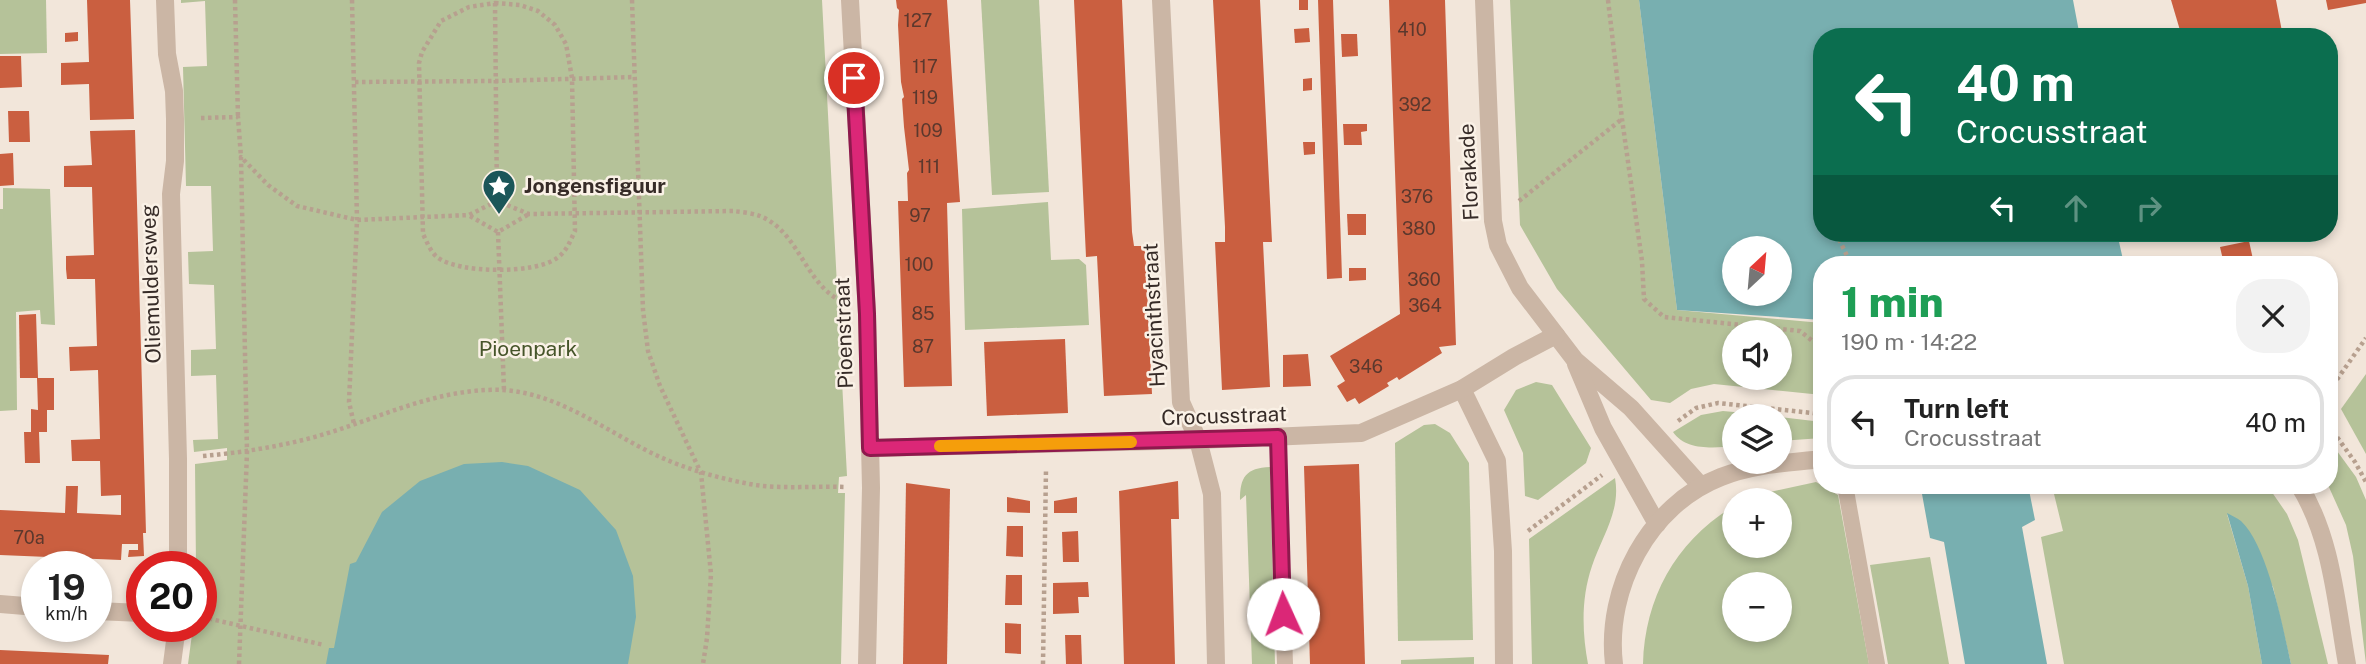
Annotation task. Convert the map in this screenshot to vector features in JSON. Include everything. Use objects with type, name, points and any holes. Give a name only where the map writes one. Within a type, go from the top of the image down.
[{"type":"street","name":"Oliemuldersweg","points":[[165,0],[167,54],[174,91],[175,119],[175,161],[171,194],[178,551]]},
{"type":"street","name":"Pioenstraat","points":[[850,0],[867,314],[872,488],[867,664]]},
{"type":"street","name":"Hyacinthstraat","points":[[1161,0],[1181,402],[1198,440],[1212,494],[1216,664]]},
{"type":"street","name":"Florakade","points":[[1484,0],[1493,220],[1498,245],[1520,288],[1575,360],[1631,408],[1701,486]]},
{"type":"street","name":"Crocusstraat","points":[[870,448],[1361,433],[1462,389],[1556,335]]},
{"type":"street","name":"Florakade","points":[[1575,360],[1603,428],[1657,524]]},
{"type":"street","points":[[1462,389],[1497,461],[1503,551],[1504,664]]},
{"type":"street","points":[[1614,664],[1614,630],[1621,592],[1634,557],[1657,524],[1680,499],[1701,486],[1745,470],[1813,460]]},
{"type":"street","points":[[2304,494],[2322,530],[2347,664]]},
{"type":"street","points":[[0,604],[21,606]]},
{"type":"street","points":[[172,664],[175,642]]},
{"type":"lane","points":[[1278,437],[1285,664]]},
{"type":"lane","points":[[1847,494],[1877,664]]},
{"type":"path","points":[[235,0],[247,452],[239,664]]},
{"type":"path","points":[[352,0],[358,220],[349,402],[354,424]]},
{"type":"path","points":[[632,0],[643,310],[648,351],[660,386],[701,473],[711,574],[703,664]]},
{"type":"path","points":[[1608,0],[1642,261],[1644,299],[1664,317],[1800,331],[1813,341]]},
{"type":"path","points":[[495,3],[497,201]]},
{"type":"path","points":[[495,3],[520,5],[538,11],[555,25],[566,44],[572,78],[575,231],[567,248],[558,258],[543,266],[467,269],[437,257],[429,248],[423,234],[421,218],[419,63],[429,36],[441,21],[469,7],[495,3]]},
{"type":"path","points":[[355,82],[634,77]]},
{"type":"path","points":[[175,119],[238,117]]},
{"type":"path","points":[[1493,220],[1622,119]]},
{"type":"path","points":[[241,157],[268,185],[297,206],[358,220],[469,215],[497,201],[529,214],[733,211],[760,216],[790,240],[814,279],[832,297],[867,314]]},
{"type":"path","points":[[499,232],[529,214]]},
{"type":"path","points":[[469,215],[499,232]]},
{"type":"path","points":[[499,232],[504,390]]},
{"type":"path","points":[[2338,378],[2366,338]]},
{"type":"path","points":[[178,459],[247,452],[304,440],[436,397],[466,391],[504,390],[546,398],[574,410],[658,456],[701,473],[757,485],[872,488]]},
{"type":"path","points":[[2338,438],[2366,482]]},
{"type":"path","points":[[1043,664],[1047,444]]},
{"type":"path","points":[[217,621],[324,645]]},
{"type":"green space","points":[[0,0],[46,0],[47,53],[0,54]]},
{"type":"green space","name":"Pioenpark","points":[[181,0],[822,0],[847,476],[839,477],[838,493],[845,493],[841,664],[188,664],[191,642],[217,642],[217,551],[196,551],[195,464],[227,460],[227,448],[194,452],[193,440],[218,439],[216,375],[191,376],[191,350],[216,349],[214,285],[189,284],[188,252],[213,251],[211,186],[186,186],[183,67],[207,66],[205,1],[181,3]]},
{"type":"green space","points":[[981,0],[1039,0],[1049,192],[992,195]]},
{"type":"green space","points":[[1510,0],[1639,0],[1677,310],[1789,320],[1722,320],[1722,385],[1691,389],[1670,403],[1651,400],[1557,289],[1520,225]]},
{"type":"green space","points":[[3,188],[50,189],[55,325],[41,324],[40,310],[16,312],[17,410],[0,411],[0,209],[3,209]]},
{"type":"green space","points":[[1048,202],[1051,260],[1079,259],[1086,265],[1089,325],[965,330],[962,209]]},
{"type":"green space","points":[[1792,320],[1813,322],[1813,394],[1773,390],[1792,390]]},
{"type":"green space","points":[[2366,374],[2366,454],[2341,409]]},
{"type":"green space","points":[[1536,382],[1552,385],[1591,448],[1586,463],[1538,500],[1525,496],[1523,453],[1504,410],[1516,390]]},
{"type":"green space","points":[[1722,411],[1722,446],[1693,445],[1673,432],[1701,415]]},
{"type":"green space","points":[[1792,418],[1813,421],[1813,439],[1792,440]]},
{"type":"green space","points":[[1435,424],[1450,433],[1469,463],[1473,640],[1398,641],[1395,443],[1424,425]]},
{"type":"green space","points":[[2338,452],[2356,477],[2366,500],[2366,664],[2353,556],[2346,525],[2332,494],[2338,494]]},
{"type":"green space","points":[[1270,467],[1275,664],[1252,664],[1246,495],[1240,500],[1240,492],[1246,475],[1255,469]]},
{"type":"green space","points":[[1615,478],[1613,512],[1592,566],[1584,603],[1588,664],[1532,664],[1529,539]]},
{"type":"green space","points":[[1813,483],[1813,494],[1838,495],[1869,664],[1643,664],[1645,639],[1657,594],[1680,554],[1722,514],[1722,558],[1792,558],[1792,488],[1788,488]]},
{"type":"green space","points":[[2054,494],[2273,494],[2287,514],[2298,540],[2328,664],[2291,664],[2273,587],[2227,514],[2248,586],[2262,664],[2064,664],[2041,537],[2063,531]]},
{"type":"green space","points":[[1930,557],[1949,664],[1888,664],[1870,565]]},
{"type":"green space","points":[[1474,657],[1474,664],[1401,664],[1401,660]]},
{"type":"water","points":[[1639,0],[2073,0],[2078,28],[1813,28],[1813,242],[2119,242],[2122,256],[1813,256],[1813,319],[1677,310]]},
{"type":"water","points":[[502,462],[528,466],[580,490],[616,530],[633,576],[636,617],[628,664],[326,664],[329,648],[334,648],[350,564],[356,562],[382,512],[420,481],[464,464]]},
{"type":"water","points":[[1922,494],[2030,494],[2035,520],[2022,527],[2047,664],[1965,664],[1944,542],[1930,538]]},
{"type":"water","points":[[2227,513],[2241,521],[2259,549],[2273,588],[2291,664],[2262,664],[2248,586]]},
{"type":"building","points":[[87,0],[130,0],[134,119],[90,120],[89,84],[61,85],[61,63],[89,62]]},
{"type":"building","points":[[896,0],[947,0],[960,202],[947,203],[952,386],[904,387],[898,201],[908,201],[909,170],[902,99],[899,10]]},
{"type":"building","points":[[1074,0],[1122,0],[1132,232],[1134,246],[1145,246],[1152,394],[1104,396],[1097,256],[1086,257]]},
{"type":"building","points":[[1213,0],[1260,0],[1272,242],[1263,242],[1270,387],[1222,390],[1215,242],[1225,242],[1225,227]]},
{"type":"building","points":[[1299,0],[1308,0],[1308,10],[1299,10]]},
{"type":"building","points":[[1318,0],[1333,0],[1342,278],[1327,279]]},
{"type":"building","points":[[1389,0],[1445,0],[1456,345],[1439,347],[1442,353],[1399,380],[1397,377],[1387,383],[1389,386],[1359,404],[1355,398],[1347,402],[1337,386],[1345,381],[1330,356],[1400,314]]},
{"type":"building","points":[[2171,0],[2276,0],[2281,28],[2179,28]]},
{"type":"building","points":[[2326,0],[2366,0],[2366,3],[2328,10]]},
{"type":"building","points":[[1309,28],[1310,42],[1295,43],[1294,29]]},
{"type":"building","points":[[78,32],[78,41],[65,42],[65,33]]},
{"type":"building","points":[[1341,34],[1357,34],[1358,56],[1342,57]]},
{"type":"building","points":[[0,56],[21,56],[22,87],[0,88]]},
{"type":"building","points":[[1312,78],[1312,90],[1303,91],[1303,79]]},
{"type":"building","points":[[8,111],[29,111],[30,142],[9,142]]},
{"type":"building","points":[[1343,124],[1367,124],[1367,131],[1361,132],[1362,145],[1344,145]]},
{"type":"building","points":[[135,130],[146,533],[143,533],[144,551],[129,551],[138,550],[138,544],[122,544],[121,560],[112,560],[112,551],[21,551],[21,556],[0,555],[0,510],[65,513],[66,486],[78,486],[77,513],[121,515],[121,495],[101,496],[100,461],[72,461],[71,440],[100,439],[98,370],[70,371],[69,347],[97,346],[95,279],[67,279],[66,269],[66,256],[94,255],[92,187],[64,187],[64,166],[92,165],[90,131]]},
{"type":"building","points":[[1303,142],[1315,142],[1315,154],[1304,155]]},
{"type":"building","points":[[13,153],[14,185],[0,186],[0,154]]},
{"type":"building","points":[[1347,214],[1366,214],[1366,235],[1348,235]]},
{"type":"building","points":[[2249,242],[2252,256],[2222,256],[2220,247]]},
{"type":"building","points":[[1349,268],[1366,268],[1366,280],[1349,281]]},
{"type":"building","points":[[36,314],[38,378],[20,378],[19,315]]},
{"type":"building","points":[[1065,339],[1068,413],[987,416],[984,342]]},
{"type":"building","points":[[1308,354],[1311,386],[1283,387],[1283,355]]},
{"type":"building","points":[[37,378],[54,378],[54,410],[47,410],[47,432],[39,432],[40,463],[25,463],[24,432],[31,432],[31,409],[38,410]]},
{"type":"building","points":[[1359,464],[1365,664],[1310,664],[1304,466]]},
{"type":"building","points":[[1178,481],[1179,519],[1171,519],[1175,664],[1124,664],[1119,491]]},
{"type":"building","points":[[906,483],[950,489],[947,664],[903,664]]},
{"type":"building","points":[[1007,497],[1030,501],[1030,513],[1007,512]]},
{"type":"building","points":[[1077,497],[1077,513],[1054,513],[1054,501]]},
{"type":"building","points":[[1007,526],[1023,526],[1023,557],[1006,556]]},
{"type":"building","points":[[1078,531],[1079,562],[1063,562],[1062,532]]},
{"type":"building","points":[[1006,575],[1022,575],[1022,605],[1005,605]]},
{"type":"building","points":[[1088,582],[1089,597],[1078,597],[1079,613],[1053,614],[1053,583]]},
{"type":"building","points":[[1005,623],[1021,624],[1021,654],[1005,653]]},
{"type":"building","points":[[1065,635],[1081,635],[1082,664],[1066,664]]},
{"type":"building","points":[[0,650],[109,655],[108,664],[0,664]]},
{"type":"slow traffic","points":[[940,446],[1131,442]]},
{"type":"place","name":"Jongensfiguur","points":[[499,216]]},
{"type":"route","points":[[854,78],[867,314],[870,448],[1278,437],[1283,614]]}]
